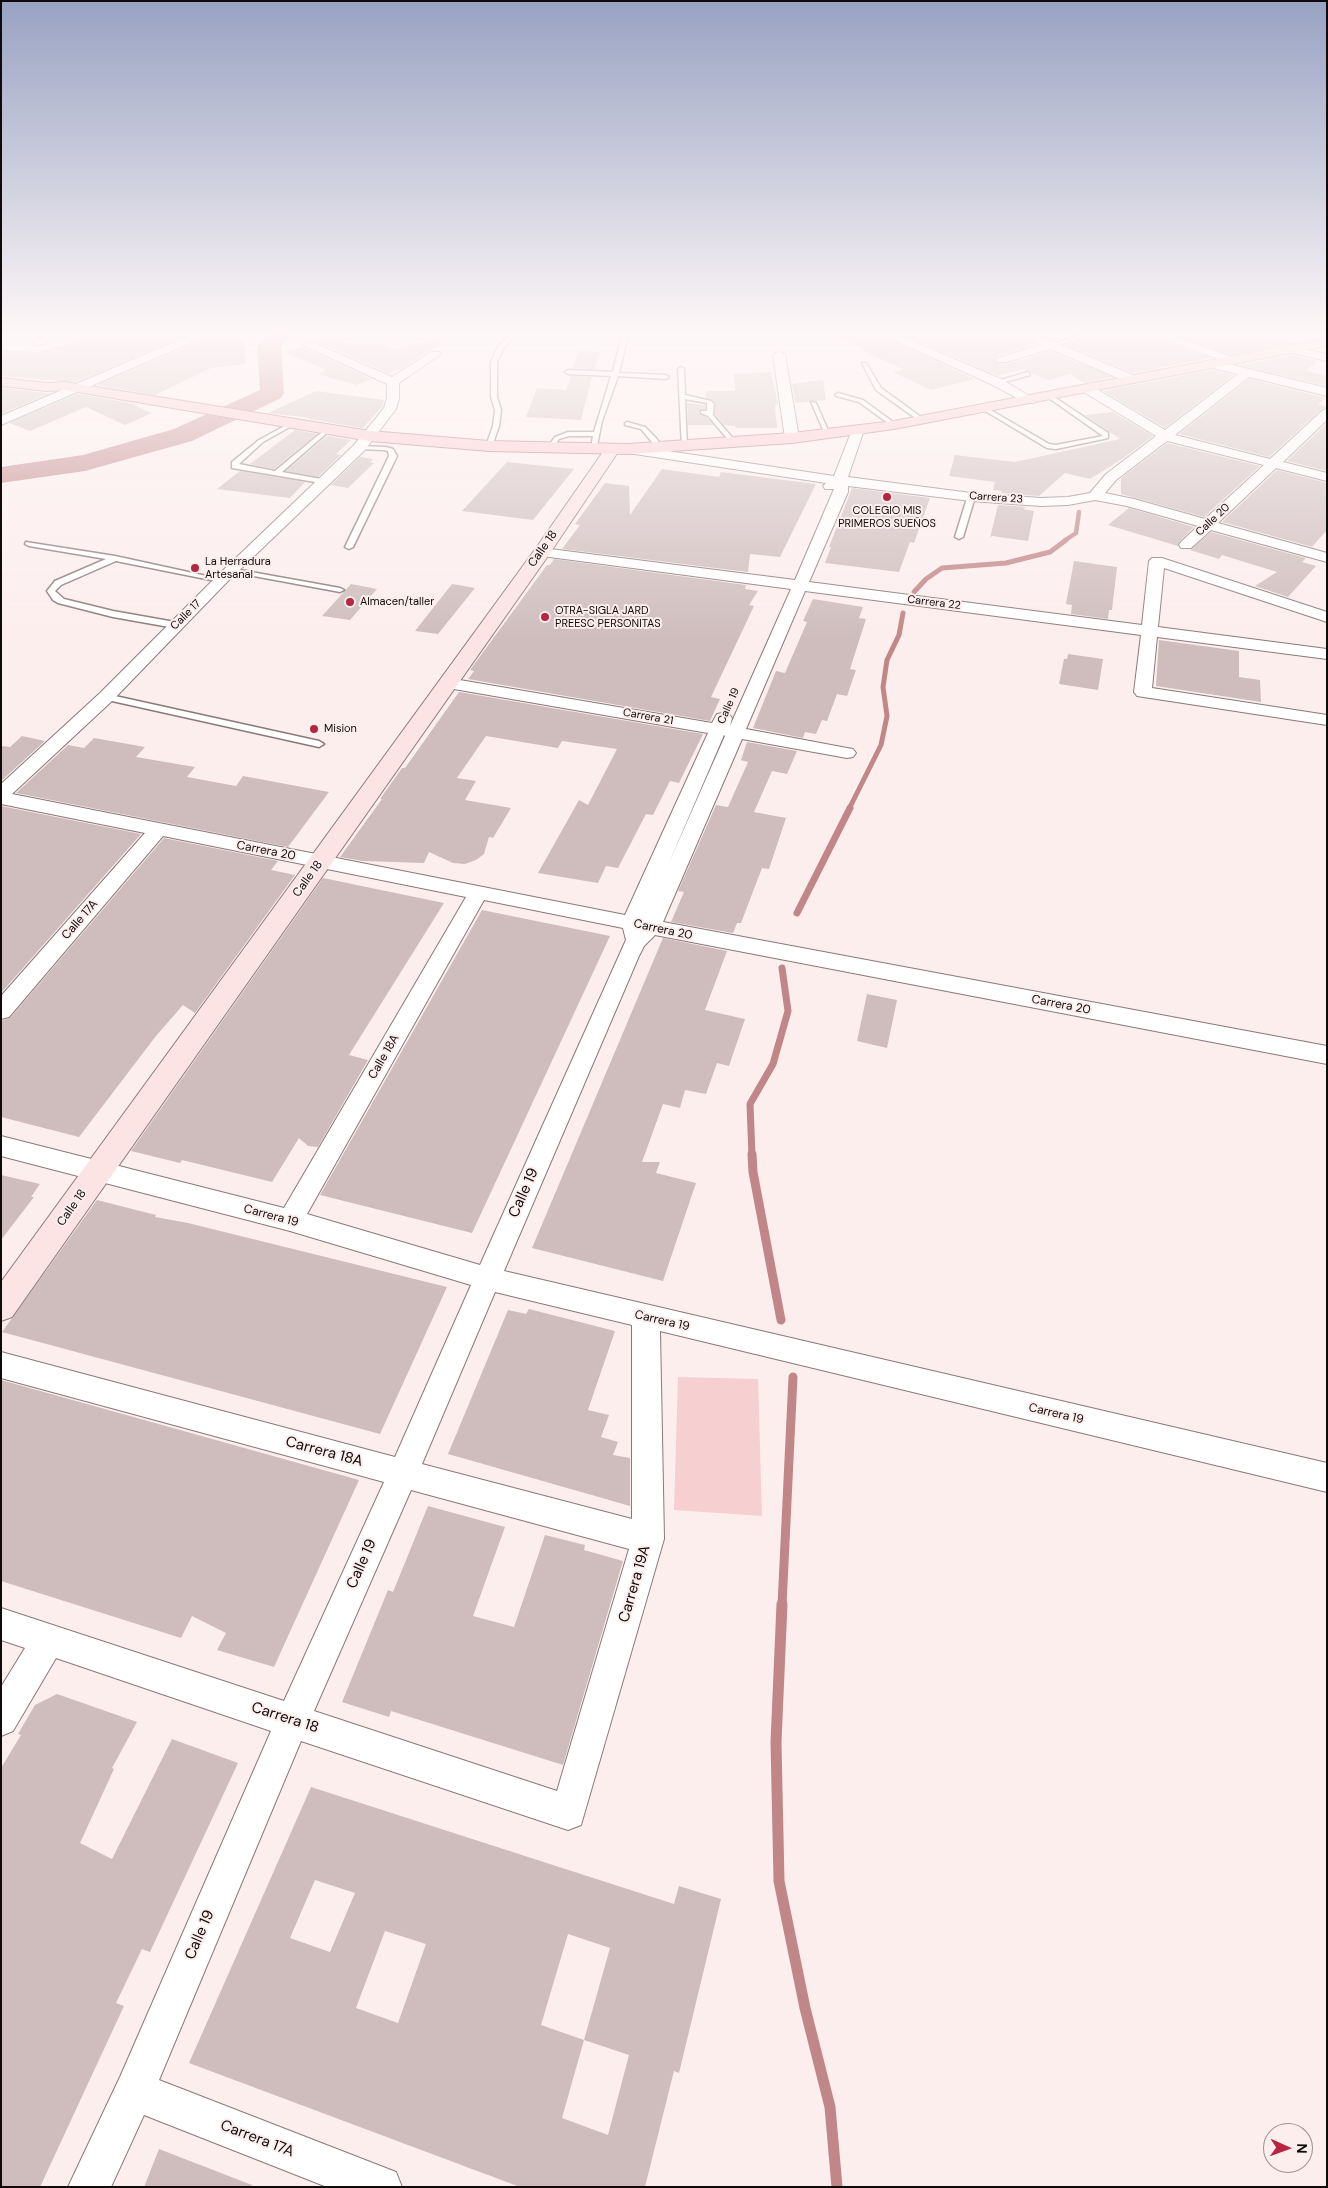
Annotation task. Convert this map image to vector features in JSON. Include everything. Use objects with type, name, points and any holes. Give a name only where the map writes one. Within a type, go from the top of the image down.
[{"type":"main road","name":"Carrera 23","points":[[383,437],[489,446],[550,448],[595,441],[620,449]]},
{"type":"main road","points":[[620,449],[659,448],[800,437]]},
{"type":"street","name":"Calle 17","points":[[1,794],[106,697],[175,625],[369,437]]},
{"type":"street","name":"Calle 19","points":[[755,647],[792,584],[841,492],[840,479],[855,437]]},
{"type":"street","points":[[1095,496],[1111,477],[1164,437]]},
{"type":"street","points":[[1169,437],[1327,477]]},
{"type":"street","name":"Calle 20","points":[[1186,545],[1301,437]]},
{"type":"street","name":"Carrera 23","points":[[620,449],[970,497],[1041,502],[1068,501],[1095,496],[1129,502],[1325,554]]},
{"type":"street","name":"Calle 18","points":[[1,1307],[542,552],[620,449]]},
{"type":"street","name":"Carrera 22","points":[[542,552],[1327,654]]},
{"type":"street","points":[[1327,618],[1157,561],[1143,692],[1327,720]]},
{"type":"street","name":"Calle 19","points":[[89,2187],[134,2091],[292,1720],[403,1473],[792,584]]},
{"type":"street","name":"Carrera 21","points":[[448,683],[727,730],[847,753]]},
{"type":"street","name":"Calle 19","points":[[727,730],[731,702]]},
{"type":"street","name":"Carrera 20","points":[[1,798],[478,893],[639,931],[1327,1055]]},
{"type":"street","name":"Calle 17A","points":[[1,1011],[158,830]]},
{"type":"street","name":"Calle 18A","points":[[290,1220],[478,893]]},
{"type":"street","name":"Carrera 19","points":[[1,1146],[290,1220],[487,1278],[1327,1478]]},
{"type":"street","name":"Carrera 19A","points":[[568,1812],[648,1539],[646,1317]]},
{"type":"street","name":"Carrera 18A","points":[[1,1364],[648,1539]]},
{"type":"street","name":"Carrera 18","points":[[1,1624],[568,1812]]},
{"type":"street","points":[[1,1719],[48,1640]]},
{"type":"street","name":"Carrera 17A","points":[[134,2091],[381,2187]]},
{"type":"lane","points":[[267,437],[236,461],[236,466],[324,482]]},
{"type":"lane","points":[[276,473],[319,437]]},
{"type":"lane","points":[[489,446],[492,437]]},
{"type":"lane","points":[[652,437],[659,448]]},
{"type":"lane","points":[[684,437],[684,446]]},
{"type":"lane","points":[[729,437],[734,443]]},
{"type":"lane","points":[[1034,437],[1052,447],[1105,437]]},
{"type":"lane","points":[[261,441],[273,446]]},
{"type":"lane","points":[[349,547],[393,456],[391,450],[384,448],[359,448]]},
{"type":"lane","points":[[286,451],[300,453]]},
{"type":"lane","points":[[959,537],[970,497]]},
{"type":"lane","points":[[29,544],[226,575],[340,590]]},
{"type":"lane","points":[[115,558],[58,583],[51,591],[61,601],[113,614],[175,625]]},
{"type":"lane","points":[[106,697],[319,744]]},
{"type":"shaded area","points":[[678,1377],[758,1379],[762,1516],[674,1510]]},
{"type":"building","points":[[286,437],[313,437],[274,469],[250,464]]},
{"type":"building","points":[[326,437],[351,440],[336,454],[341,455],[318,477],[286,471]]},
{"type":"building","points":[[1117,437],[1152,437],[1090,479],[1065,473],[1039,496],[1001,493],[1002,491],[993,490],[995,482],[949,476],[955,455],[1015,462],[1120,439]]},
{"type":"building","points":[[1191,437],[1291,437],[1269,457]]},
{"type":"building","points":[[1312,437],[1327,437],[1327,471],[1287,461]]},
{"type":"building","points":[[1167,443],[1260,466],[1204,517],[1121,494],[1121,478]]},
{"type":"building","points":[[360,457],[373,459],[370,462],[374,463],[348,488],[331,485]]},
{"type":"building","points":[[507,462],[574,469],[533,520],[462,511]]},
{"type":"building","points":[[662,469],[719,477],[721,472],[816,484],[780,557],[750,554],[748,572],[562,549],[580,525],[575,524],[605,483],[629,486],[630,515]]},
{"type":"building","points":[[1277,470],[1327,483],[1327,530],[1312,547],[1222,522]]},
{"type":"building","points":[[240,471],[305,482],[290,498],[217,489]]},
{"type":"building","points":[[852,488],[930,498],[914,543],[910,542],[899,572],[825,563],[831,547],[829,547]]},
{"type":"building","points":[[998,505],[1026,507],[1023,509],[1034,511],[1028,541],[992,536],[990,538]]},
{"type":"building","points":[[1129,508],[1194,527],[1180,541],[1178,546],[1108,525]]},
{"type":"building","points":[[1211,532],[1306,558],[1302,562],[1316,566],[1288,597],[1255,586],[1277,572],[1222,555],[1219,559],[1190,550]]},
{"type":"building","points":[[554,559],[746,585],[745,589],[758,591],[749,605],[754,606],[711,697],[720,699],[710,721],[468,679],[474,671],[470,670],[547,565],[550,565]]},
{"type":"building","points":[[1074,561],[1117,567],[1112,610],[1109,610],[1108,619],[1071,614],[1072,605],[1066,604]]},
{"type":"building","name":"Almacen/taller","points":[[351,584],[377,589],[350,620],[322,616]]},
{"type":"building","points":[[452,584],[475,588],[438,634],[415,631]]},
{"type":"building","points":[[813,599],[863,607],[859,618],[866,619],[850,669],[856,670],[847,696],[837,694],[827,721],[822,720],[816,734],[805,732],[803,738],[753,728],[776,671],[785,673],[807,622],[803,621]]},
{"type":"building","points":[[1159,640],[1239,651],[1239,677],[1260,680],[1261,702],[1156,686]]},
{"type":"building","points":[[1068,654],[1103,659],[1098,690],[1059,684],[1064,659],[1067,659]]},
{"type":"building","points":[[459,692],[703,734],[679,783],[670,781],[653,815],[646,814],[618,868],[606,866],[598,883],[538,873],[579,800],[588,805],[617,749],[562,741],[558,748],[486,736],[457,778],[476,781],[465,800],[511,808],[493,838],[489,837],[484,854],[476,860],[465,864],[453,863],[429,852],[424,863],[363,861],[340,857],[402,768],[405,768]]},
{"type":"building","points":[[22,736],[45,741],[1,781],[1,746],[10,747]]},
{"type":"building","points":[[94,738],[145,747],[136,757],[195,767],[187,777],[236,786],[243,776],[329,792],[288,847],[16,793],[68,745],[84,748]]},
{"type":"building","points":[[747,742],[797,751],[787,774],[772,771],[754,812],[786,818],[769,869],[762,868],[741,923],[737,923],[733,933],[671,922],[684,892],[678,891],[716,805],[728,807],[748,762],[741,760]]},
{"type":"building","points":[[1,806],[141,834],[1,993]]},
{"type":"building","points":[[164,838],[278,861],[271,870],[295,875],[195,1013],[183,1005],[156,1036],[79,1137],[1,1117],[1,1021],[10,1018]]},
{"type":"building","points":[[323,878],[444,903],[349,1055],[368,1060],[318,1147],[308,1146],[299,1138],[272,1182],[182,1160],[180,1163],[131,1151]]},
{"type":"building","points":[[482,910],[610,936],[472,1233],[320,1195]]},
{"type":"building","points":[[663,938],[727,951],[705,1010],[745,1019],[729,1066],[717,1063],[706,1094],[685,1090],[680,1108],[663,1104],[642,1162],[660,1162],[656,1173],[696,1183],[663,1281],[532,1248]]},
{"type":"building","points":[[867,994],[897,1000],[887,1048],[857,1041]]},
{"type":"building","points":[[1,1175],[40,1184],[31,1197],[34,1197],[1,1240]]},
{"type":"building","points":[[97,1200],[156,1215],[155,1217],[188,1223],[447,1287],[380,1434],[2,1332]]},
{"type":"building","points":[[529,1309],[615,1331],[588,1410],[609,1415],[601,1437],[618,1442],[613,1455],[630,1458],[630,1506],[448,1454],[508,1310],[526,1314]]},
{"type":"building","points":[[1,1380],[359,1480],[274,1667],[217,1650],[226,1633],[192,1616],[181,1638],[1,1581]]},
{"type":"building","points":[[428,1506],[505,1527],[473,1616],[514,1627],[545,1535],[585,1545],[584,1550],[623,1561],[563,1765],[391,1711],[389,1717],[342,1702],[388,1590],[393,1592]]},
{"type":"building","points":[[57,1694],[137,1722],[112,1768],[114,1769],[80,1843],[112,1859],[172,1739],[238,1763],[150,1952],[142,1949],[116,2003],[124,2006],[40,2187],[1,2187],[1,1768],[21,1735],[18,1734],[35,1705]]},
{"type":"building","points":[[311,1787],[674,1904],[679,1886],[721,1899],[679,2073],[674,2071],[645,2187],[520,2187],[189,2063]],"holes":[[[315,1880],[355,1893],[330,1952],[290,1938]],[[385,1931],[426,1944],[398,2023],[356,2008]],[[568,1934],[610,1948],[584,2040],[541,2025]],[[584,2040],[629,2055],[608,2135],[562,2118]]]},
{"type":"building","points":[[159,2149],[252,2185],[252,2187],[144,2187]]},
{"type":"waterway","points":[[1,475],[85,463],[176,437]]},
{"type":"waterway","points":[[1064,541],[1076,533],[1079,512]]},
{"type":"waterway","points":[[914,592],[926,579],[942,568],[1006,563],[1050,552],[1066,540]]},
{"type":"waterway","points":[[849,809],[881,745],[887,716],[883,687],[887,660],[899,635],[903,613]]},
{"type":"waterway","points":[[797,913],[850,808]]},
{"type":"waterway","points":[[752,1156],[750,1104],[773,1064],[788,1011],[782,968]]},
{"type":"waterway","points":[[752,1154],[753,1172],[781,1320]]},
{"type":"waterway","points":[[782,1605],[793,1377]]},
{"type":"waterway","points":[[782,1604],[776,1742],[779,1881],[805,2008],[830,2107],[837,2187]]},
{"type":"place","name":"COLEGIO MIS PRIMEROS SUEÑOS","points":[[887,497]]},
{"type":"place","name":"La Herradura Artesanal","points":[[195,568]]},
{"type":"place","name":"Almacen/taller","points":[[350,602]]},
{"type":"place","name":"OTRA-SIGLA JARD PREESC PERSONITAS","points":[[545,617]]},
{"type":"place","name":"Mision","points":[[314,729]]}]
